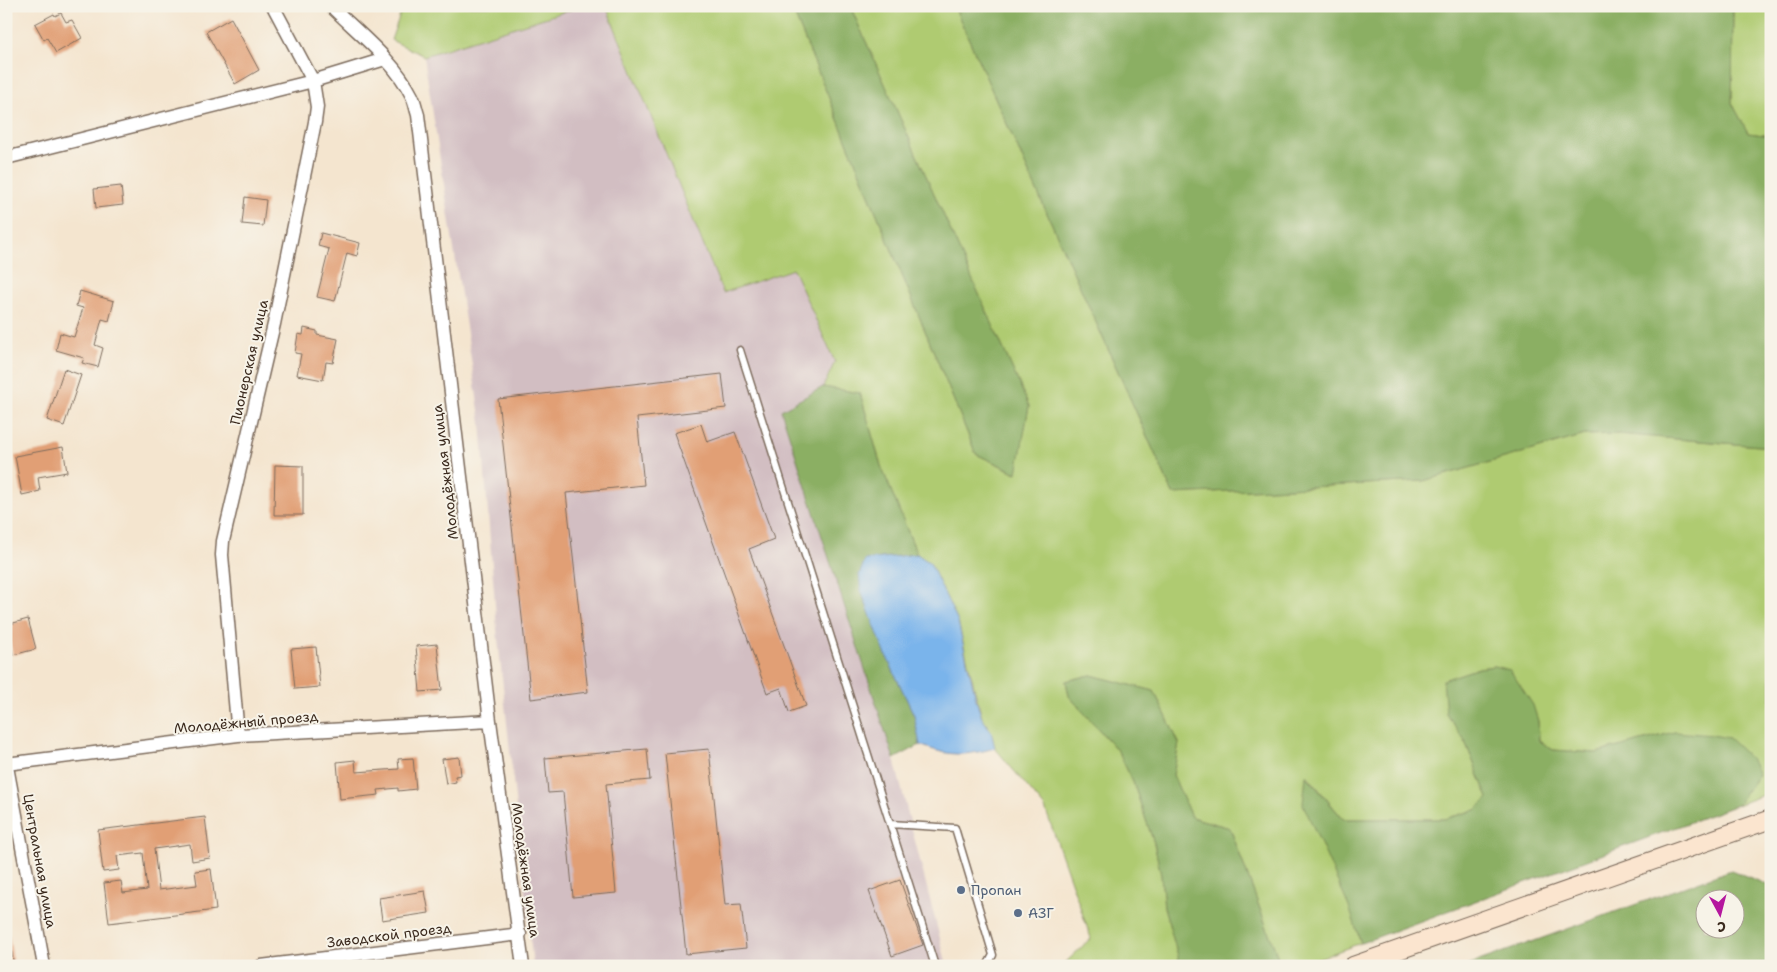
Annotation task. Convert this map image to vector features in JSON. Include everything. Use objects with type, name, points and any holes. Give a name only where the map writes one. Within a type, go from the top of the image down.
[{"type":"main road","points":[[1353,966],[1771,819]]},
{"type":"street","name":"Пионерская улица","points":[[238,735],[222,555],[223,541],[274,324],[316,122],[317,107],[313,81],[273,6]]},
{"type":"street","name":"Молодёжная улица","points":[[331,6],[385,59],[403,81],[413,97],[418,115],[490,721],[523,966]]},
{"type":"street","points":[[6,158],[313,81],[385,59]]},
{"type":"street","name":"Молодёжный проезд","points":[[6,763],[238,735],[490,721]]},
{"type":"street","name":"Центральная улица","points":[[6,763],[44,966]]},
{"type":"street","name":"Заводской проезд","points":[[261,966],[520,934]]},
{"type":"lane","points":[[740,350],[935,966]]},
{"type":"lane","points":[[890,824],[955,828],[993,955],[987,966]]},
{"type":"shaded area","points":[[582,6],[606,6],[723,293],[793,269],[836,362],[823,387],[781,410],[894,759],[947,966],[533,966],[497,630],[481,423],[424,56]]},
{"type":"green space","points":[[403,6],[582,6],[424,56],[391,40]]},
{"type":"green space","points":[[606,6],[791,6],[976,454],[1016,473],[1029,406],[850,6],[954,6],[1173,494],[1423,481],[1585,435],[1618,434],[1771,447],[1771,792],[1737,805],[1759,774],[1675,732],[1596,753],[1553,750],[1539,741],[1538,721],[1495,666],[1479,668],[1444,680],[1446,713],[1464,739],[1488,798],[1476,810],[1444,819],[1343,819],[1307,775],[1361,943],[1297,966],[1281,966],[1230,828],[1191,817],[1173,775],[1179,743],[1154,691],[1091,675],[1066,681],[1069,696],[1118,751],[1133,782],[1154,843],[1161,874],[1164,907],[1181,966],[1062,966],[1091,938],[1045,808],[995,748],[991,731],[982,718],[958,622],[930,563],[917,554],[881,466],[860,393],[823,387],[835,362],[793,269],[723,293]]},
{"type":"green space","points":[[791,6],[850,6],[1029,406],[1017,473],[976,454]]},
{"type":"green space","points":[[954,6],[1733,6],[1732,103],[1748,133],[1771,136],[1771,447],[1618,434],[1585,435],[1423,481],[1173,494]]},
{"type":"green space","points":[[1733,6],[1771,6],[1771,136],[1748,133],[1732,103]]},
{"type":"green space","points":[[823,387],[860,393],[881,466],[917,554],[865,560],[885,653],[914,715],[920,745],[894,759],[781,410]]},
{"type":"green space","points":[[1495,666],[1510,670],[1533,705],[1538,721],[1539,741],[1553,750],[1596,753],[1675,732],[1712,735],[1729,738],[1751,759],[1759,774],[1737,805],[1361,943],[1349,907],[1303,804],[1306,775],[1343,819],[1444,819],[1476,810],[1488,798],[1464,739],[1446,713],[1443,680],[1479,668]]},
{"type":"green space","points":[[1091,675],[1154,691],[1179,743],[1173,775],[1191,817],[1230,828],[1281,966],[1181,966],[1164,907],[1161,875],[1154,843],[1133,782],[1118,751],[1069,696],[1066,681]]},
{"type":"green space","points":[[1731,870],[1771,886],[1771,966],[1465,966]]},
{"type":"water","points":[[917,554],[930,563],[958,622],[977,703],[982,718],[991,731],[995,748],[975,753],[958,754],[940,752],[920,745],[914,715],[885,653],[861,591],[859,575],[865,560]]},
{"type":"building","points":[[61,13],[66,22],[72,20],[82,38],[56,53],[47,38],[44,40],[35,24],[54,14],[55,16]]},
{"type":"building","points":[[231,18],[259,70],[235,84],[206,32]]},
{"type":"building","points":[[121,186],[123,205],[96,208],[94,189]]},
{"type":"building","points":[[245,197],[266,200],[263,226],[242,224]]},
{"type":"building","points":[[321,233],[360,243],[357,256],[347,253],[335,301],[317,297],[329,249],[318,246]]},
{"type":"building","points":[[80,291],[114,301],[109,321],[102,319],[95,345],[103,348],[98,367],[82,363],[84,358],[56,350],[60,333],[74,337],[83,308],[76,306]]},
{"type":"building","points":[[304,328],[317,331],[317,335],[338,339],[333,363],[326,362],[323,380],[297,375],[301,354],[295,353],[298,334],[303,335]]},
{"type":"building","points":[[64,369],[81,375],[64,426],[47,420]]},
{"type":"building","points":[[722,374],[726,408],[637,418],[644,485],[566,493],[588,692],[531,699],[498,399]]},
{"type":"building","points":[[701,424],[707,442],[735,432],[774,539],[749,549],[806,706],[789,712],[781,688],[767,693],[674,433]]},
{"type":"building","points":[[63,447],[67,472],[38,477],[40,491],[22,495],[15,456]]},
{"type":"building","points":[[275,465],[303,466],[303,515],[274,515]]},
{"type":"building","points":[[28,619],[36,649],[13,655],[6,625]]},
{"type":"building","points":[[437,644],[442,690],[420,692],[416,646]]},
{"type":"building","points":[[316,647],[320,687],[295,689],[291,649]]},
{"type":"building","points":[[647,749],[650,780],[606,784],[616,893],[573,897],[563,792],[548,793],[545,758]]},
{"type":"building","points":[[709,749],[725,905],[741,904],[746,948],[686,954],[665,753]]},
{"type":"building","points":[[459,757],[461,775],[455,776],[456,782],[446,784],[442,759]]},
{"type":"building","points":[[413,758],[416,789],[398,791],[398,788],[378,790],[379,795],[340,799],[337,762],[355,760],[356,772],[399,769],[398,759]]},
{"type":"building","points":[[205,817],[210,858],[192,861],[190,844],[154,849],[159,890],[197,885],[195,871],[211,869],[216,910],[109,923],[104,883],[121,881],[123,893],[147,890],[143,853],[117,856],[119,870],[103,872],[98,830]]},
{"type":"building","points":[[900,880],[923,945],[892,956],[869,891]]},
{"type":"building","points":[[425,891],[429,913],[382,920],[379,898]]},
{"type":"building","points":[[9,935],[14,966],[6,966],[6,936]]},
{"type":"place","name":"Пропан","points":[[961,890]]},
{"type":"place","name":"АЗГ","points":[[1018,913]]}]
